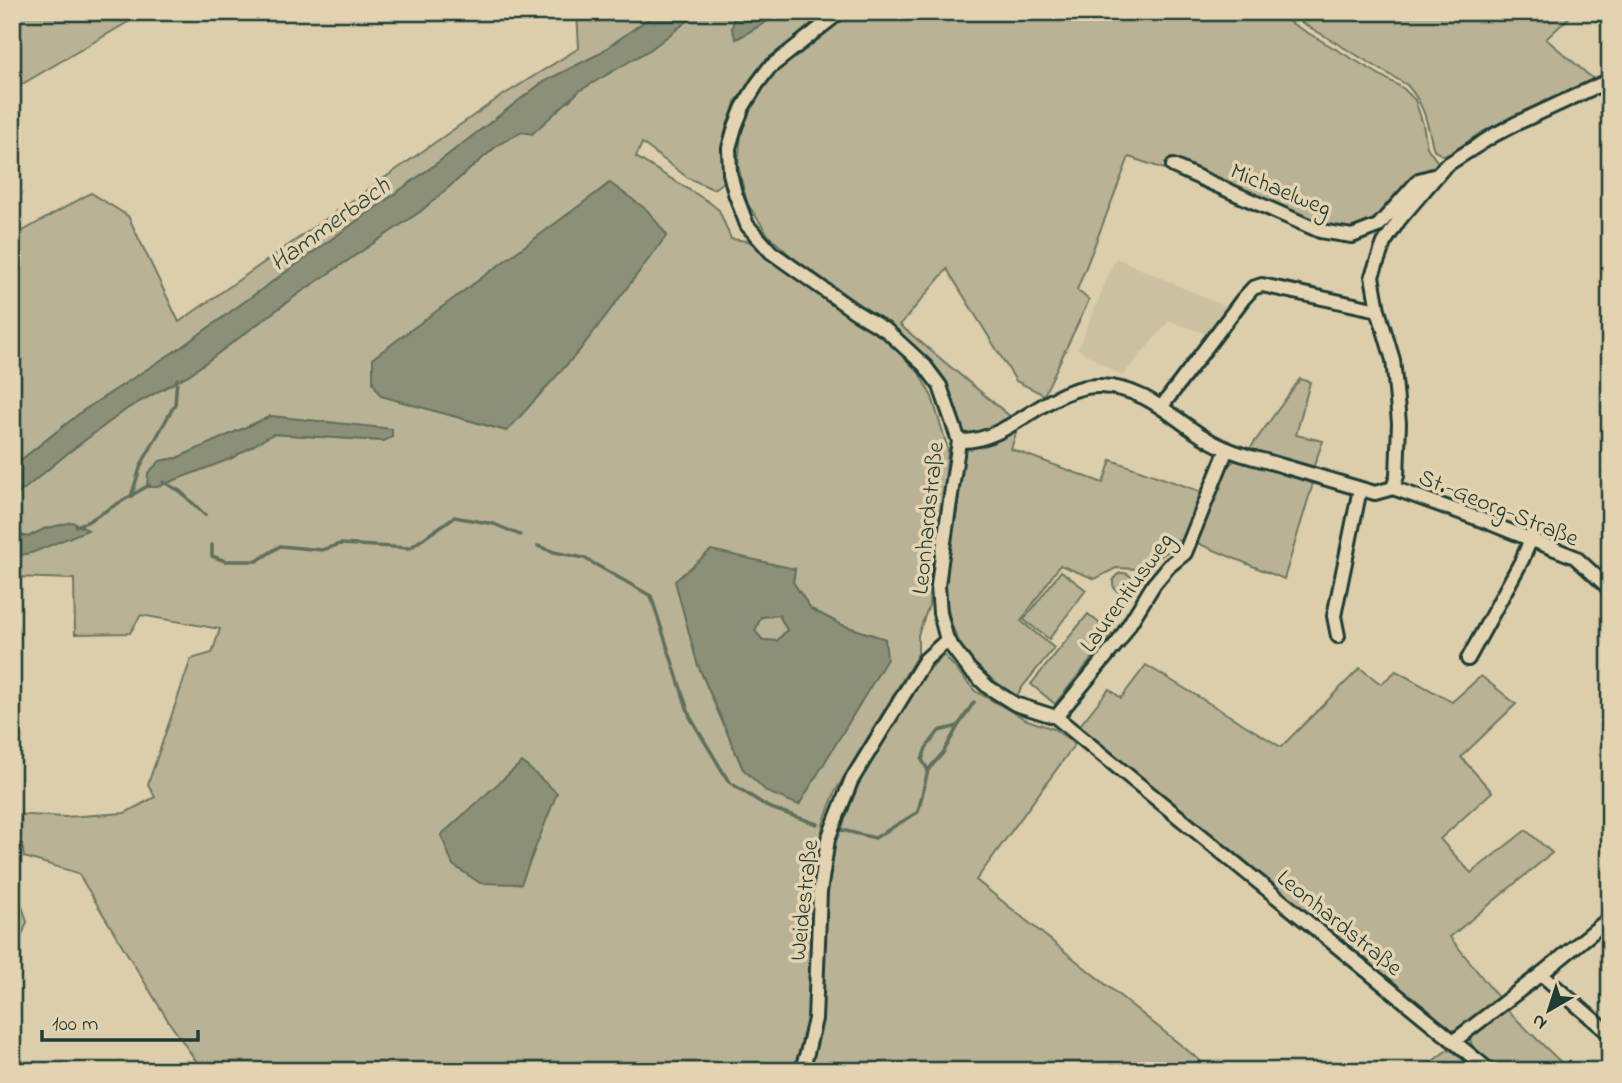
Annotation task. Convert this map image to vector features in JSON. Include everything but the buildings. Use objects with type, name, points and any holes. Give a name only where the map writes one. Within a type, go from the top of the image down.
[{"type":"street","name":"Leonhardstraße","points":[[840,12],[769,68],[757,84],[734,127],[729,148],[730,173],[747,225],[771,252],[853,311],[887,331],[925,366],[940,386],[959,441],[939,586],[940,613],[947,640],[969,669],[988,687],[1015,704],[1056,717],[1490,1071]]},
{"type":"street","name":"St.-Georg-Straße","points":[[1610,80],[1494,135],[1445,166],[1399,220],[1384,243],[1372,276],[1378,310],[1393,360],[1399,423],[1397,476],[1393,488],[1575,557],[1610,589]]},
{"type":"street","name":"Michaelweg","points":[[1173,166],[1320,231],[1352,236],[1378,226],[1419,180],[1437,175]]},
{"type":"street","points":[[1162,407],[1253,288],[1262,285],[1378,310]]},
{"type":"street","points":[[959,441],[971,442],[996,433],[1044,405],[1079,389],[1100,386],[1142,396],[1227,449],[1375,494],[1393,488]]},
{"type":"street","name":"Laurentiusweg","points":[[1056,717],[1119,641],[1154,584],[1169,566],[1185,553],[1227,449]]},
{"type":"street","points":[[1338,636],[1334,616],[1360,489]]},
{"type":"street","points":[[1468,659],[1531,539]]},
{"type":"street","name":"Weidestraße","points":[[801,1071],[815,1019],[820,892],[828,839],[851,781],[925,660],[947,640]]},
{"type":"street","points":[[1454,1041],[1610,918]]},
{"type":"street","points":[[1541,974],[1610,1034]]},
{"type":"shaded area","points":[[12,12],[145,12],[12,90]]},
{"type":"shaded area","points":[[577,12],[658,12],[597,55],[543,82],[432,167],[183,346],[84,410],[12,467],[12,237],[91,193],[128,216],[179,322],[497,99],[579,48]]},
{"type":"shaded area","points":[[658,12],[699,12],[651,49],[579,91],[532,134],[522,132],[499,144],[421,211],[298,294],[190,374],[128,408],[12,499],[12,467],[84,410],[183,346],[432,167],[543,82],[597,55]]},
{"type":"shaded area","points":[[699,12],[735,12],[732,29],[737,39],[783,12],[824,12],[770,60],[735,102],[721,150],[724,182],[713,189],[688,178],[642,143],[636,157],[719,210],[731,239],[748,241],[813,290],[886,338],[919,373],[932,397],[948,449],[942,519],[930,573],[929,605],[918,635],[918,654],[835,792],[823,824],[818,865],[809,1026],[796,1071],[203,1071],[169,1022],[78,873],[24,857],[22,844],[12,842],[12,814],[65,817],[125,813],[155,797],[148,784],[191,659],[212,653],[220,629],[141,615],[130,633],[75,634],[74,579],[12,577],[12,557],[34,552],[44,529],[28,537],[12,532],[12,499],[128,408],[190,374],[298,294],[421,211],[499,144],[569,101],[579,91],[603,76],[651,49]],"holes":[[[609,183],[507,431],[381,396],[583,204]],[[271,416],[383,441],[273,434],[230,459],[160,461],[177,458]],[[795,569],[793,582],[811,609],[842,625],[885,639],[743,769],[697,663]]]},
{"type":"shaded area","points":[[735,12],[783,12],[736,39],[732,29]]},
{"type":"shaded area","points":[[851,12],[1272,12],[1404,89],[1415,100],[1427,147],[1438,163],[1375,227],[1357,234],[1129,157],[1077,290],[1089,300],[1044,395],[1016,381],[947,269],[900,325],[1012,418],[988,429],[963,434],[957,412],[937,372],[920,351],[896,330],[792,257],[769,236],[747,203],[738,165],[742,125],[759,90],[787,62]]},
{"type":"shaded area","points":[[1284,12],[1575,12],[1546,39],[1598,83],[1490,128],[1450,154],[1442,155],[1433,147],[1422,107],[1407,85]]},
{"type":"shaded area","points":[[610,183],[647,210],[667,235],[579,351],[507,431],[381,396],[373,383],[373,358]]},
{"type":"shaded area","points":[[1116,258],[1226,307],[1207,334],[1169,321],[1122,376],[1078,349]]},
{"type":"shaded area","points":[[1300,379],[1310,382],[1296,435],[1323,441],[1313,468],[1249,450]]},
{"type":"shaded area","points":[[271,416],[392,429],[392,437],[384,441],[273,434],[230,459],[157,487],[147,487],[148,473],[160,461],[177,458]]},
{"type":"shaded area","points":[[1018,427],[1011,449],[1103,483],[1111,460],[1205,493],[1184,541],[1177,540],[1172,549],[1140,569],[1116,568],[1095,579],[1060,565],[1021,621],[1054,648],[1016,697],[977,666],[960,644],[949,614],[944,574],[965,453],[981,440]]},
{"type":"shaded area","points":[[1236,460],[1314,480],[1284,579],[1197,543],[1212,494],[1224,468]]},
{"type":"shaded area","points":[[72,522],[88,530],[34,552],[12,557],[12,532],[28,537],[44,529]]},
{"type":"shaded area","points":[[711,550],[795,569],[793,582],[811,609],[842,625],[885,639],[887,659],[799,805],[767,792],[743,769],[697,663],[675,581]],"holes":[[[779,615],[787,630],[777,641],[763,640],[755,631],[761,617]]]},
{"type":"shaded area","points":[[1061,571],[1086,590],[1049,639],[1024,620]]},
{"type":"shaded area","points":[[1119,573],[1127,573],[1133,583],[1127,593],[1119,593],[1113,587],[1113,579]]},
{"type":"shaded area","points":[[1088,614],[1112,634],[1055,704],[1031,684]]},
{"type":"shaded area","points":[[779,615],[787,630],[777,641],[763,640],[754,631],[761,617]]},
{"type":"shaded area","points":[[944,655],[975,691],[1027,720],[1054,729],[1075,744],[976,880],[1213,1071],[807,1071],[827,857],[835,826],[841,829],[862,776],[925,674]]},
{"type":"shaded area","points":[[1146,665],[1281,747],[1360,668],[1381,684],[1396,671],[1452,702],[1481,676],[1516,704],[1461,757],[1492,792],[1440,839],[1471,873],[1526,830],[1552,853],[1450,937],[1500,1000],[1460,1031],[1450,1031],[1077,729],[1109,689],[1121,698]]},
{"type":"shaded area","points":[[522,762],[557,793],[521,884],[480,883],[453,865],[441,835]]},
{"type":"shaded area","points":[[12,881],[27,922],[12,962]]},
{"type":"shaded area","points":[[1505,1006],[1570,1071],[1499,1071],[1474,1050],[1469,1037]]},
{"type":"shaded area","points":[[1447,1050],[1456,1052],[1480,1071],[1420,1071]]},
{"type":"waterway","points":[[131,497],[141,465],[175,404],[177,379]]},
{"type":"waterway","points":[[163,482],[180,491],[205,515]]},
{"type":"waterway","points":[[76,526],[149,485]]},
{"type":"waterway","points":[[212,545],[212,556],[225,561],[257,561],[280,546],[322,550],[340,544],[410,548],[454,517],[494,524],[520,535]]},
{"type":"waterway","points":[[538,546],[584,558],[651,596],[690,717],[729,782],[768,807],[817,824]]},
{"type":"waterway","points":[[842,830],[875,838],[918,812],[928,770],[943,753],[974,702]]},
{"type":"waterway","points":[[928,770],[922,760],[926,748],[939,731],[958,726]]},
{"type":"water label","name":"Hammerbach","points":[[329,223]]}]
